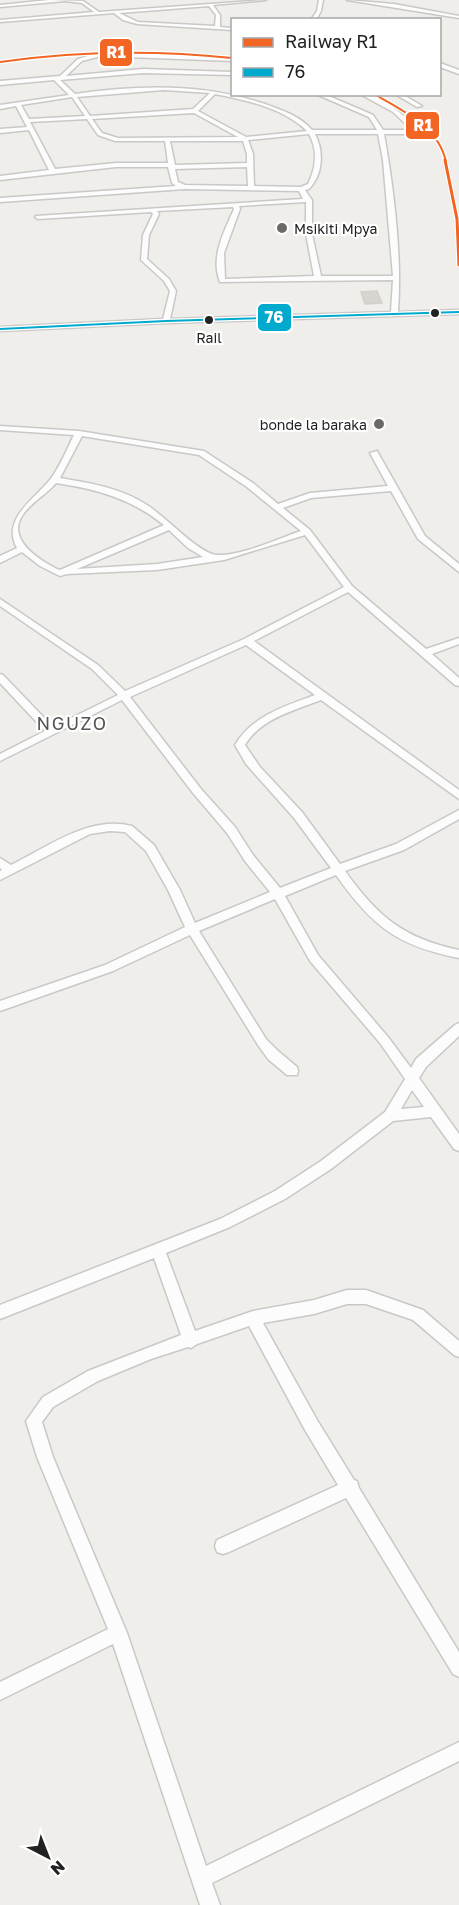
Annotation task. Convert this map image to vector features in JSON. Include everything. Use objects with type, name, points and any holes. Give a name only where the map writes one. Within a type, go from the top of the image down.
[{"type":"street","points":[[0,6],[65,0],[83,2],[98,13]]},
{"type":"street","points":[[0,21],[264,0]]},
{"type":"street","points":[[314,18],[321,0]]},
{"type":"street","points":[[349,0],[447,12],[459,17]]},
{"type":"street","points":[[397,5],[401,0]]},
{"type":"street","points":[[210,4],[218,13],[218,25]]},
{"type":"street","points":[[115,12],[133,22],[198,27],[218,25],[231,29]]},
{"type":"street","points":[[441,21],[447,12]]},
{"type":"street","points":[[59,78],[80,60],[101,54],[165,55],[231,60]]},
{"type":"street","points":[[449,68],[459,64]]},
{"type":"street","points":[[441,65],[459,72]]},
{"type":"street","points":[[0,83],[174,70],[231,74]]},
{"type":"street","points":[[59,78],[100,134],[111,139],[245,139],[310,132],[417,132],[395,111],[366,96]]},
{"type":"street","points":[[0,107],[74,96],[163,90],[214,92],[231,96]]},
{"type":"street","points":[[195,111],[214,92]]},
{"type":"street","points":[[0,200],[185,187],[307,188],[313,182],[318,159],[318,149],[310,132],[300,120],[292,116],[232,96]]},
{"type":"street","points":[[323,96],[371,116],[381,132],[387,160],[398,278],[394,314]]},
{"type":"street","points":[[401,96],[419,106]]},
{"type":"street","points":[[18,104],[53,171]]},
{"type":"street","points":[[27,121],[195,111],[245,139],[250,154],[251,187]]},
{"type":"street","points":[[0,131],[31,128]]},
{"type":"street","points":[[167,139],[176,185],[185,187]]},
{"type":"street","points":[[0,178],[116,165],[249,165]]},
{"type":"street","points":[[301,189],[309,200],[309,234],[318,278]]},
{"type":"street","points":[[38,217],[309,200]]},
{"type":"street","points":[[235,205],[237,209],[221,247],[218,265],[222,281],[398,278]]},
{"type":"street","points":[[152,209],[156,214],[146,235],[144,260],[167,280],[173,291],[166,321]]},
{"type":"street","points":[[0,329],[166,321],[459,312]]},
{"type":"street","points":[[0,428],[79,433],[201,453],[250,485],[307,532],[349,588],[459,683]]},
{"type":"street","points":[[79,433],[55,480],[8,517],[6,527],[10,536],[23,548],[42,564],[60,573],[157,567],[215,558],[307,532]]},
{"type":"street","points":[[374,453],[421,537],[459,569]]},
{"type":"street","points":[[55,480],[103,487],[129,498],[154,513],[200,552],[215,558]]},
{"type":"street","points":[[276,507],[310,496],[394,488]]},
{"type":"street","points":[[60,573],[170,526]]},
{"type":"street","points":[[0,560],[23,548]]},
{"type":"street","points":[[0,758],[123,696],[247,641],[349,588]]},
{"type":"street","points":[[0,602],[94,666],[116,686],[197,791],[231,830],[249,858],[278,894],[314,958],[384,1040],[411,1081],[459,1145]]},
{"type":"street","points":[[247,641],[459,795]]},
{"type":"street","points":[[425,653],[459,641]]},
{"type":"street","points":[[0,677],[51,731]]},
{"type":"street","points":[[322,696],[286,710],[251,728],[243,736],[240,745],[255,768],[299,816],[336,870],[373,913],[410,942],[439,952],[459,954]]},
{"type":"street","points":[[0,1006],[110,968],[192,929],[336,870],[400,847],[459,814]]},
{"type":"street","points":[[0,862],[5,874],[87,831],[110,827],[128,829],[150,848],[174,890],[192,929],[262,1042],[292,1071]]},
{"type":"street","points":[[0,1312],[225,1223],[280,1194],[326,1164],[390,1116],[421,1063],[459,1028]]},
{"type":"street","points":[[390,1116],[434,1111]]},
{"type":"street","points":[[158,1250],[191,1341]]},
{"type":"street","points":[[210,1905],[118,1633],[45,1457],[34,1421],[48,1402],[93,1376],[149,1353],[191,1341],[253,1318],[315,1307],[347,1297],[366,1297],[418,1315],[459,1350]]},
{"type":"street","points":[[253,1318],[311,1425],[459,1668]]},
{"type":"street","points":[[223,1546],[351,1488]]},
{"type":"street","points":[[0,1691],[118,1633]]},
{"type":"street","points":[[200,1879],[459,1751]]},
{"type":"building","points":[[377,291],[382,303],[365,304],[361,292]]},
{"type":"rail line","name":"R1","points":[[0,62],[58,55],[116,52],[174,53],[231,58]]},
{"type":"rail line","name":"R1","points":[[378,96],[416,118],[443,149],[457,219],[459,265]]},
{"type":"transit line","name":"76","points":[[0,329],[166,321],[459,312]]},
{"type":"place","name":"Msikiti Mpya","points":[[282,228]]},
{"type":"place","name":"Rail","points":[[209,320]]},
{"type":"place","name":"bonde la baraka","points":[[379,424]]},
{"type":"district","name":"NGUZO","points":[[72,723]]}]
